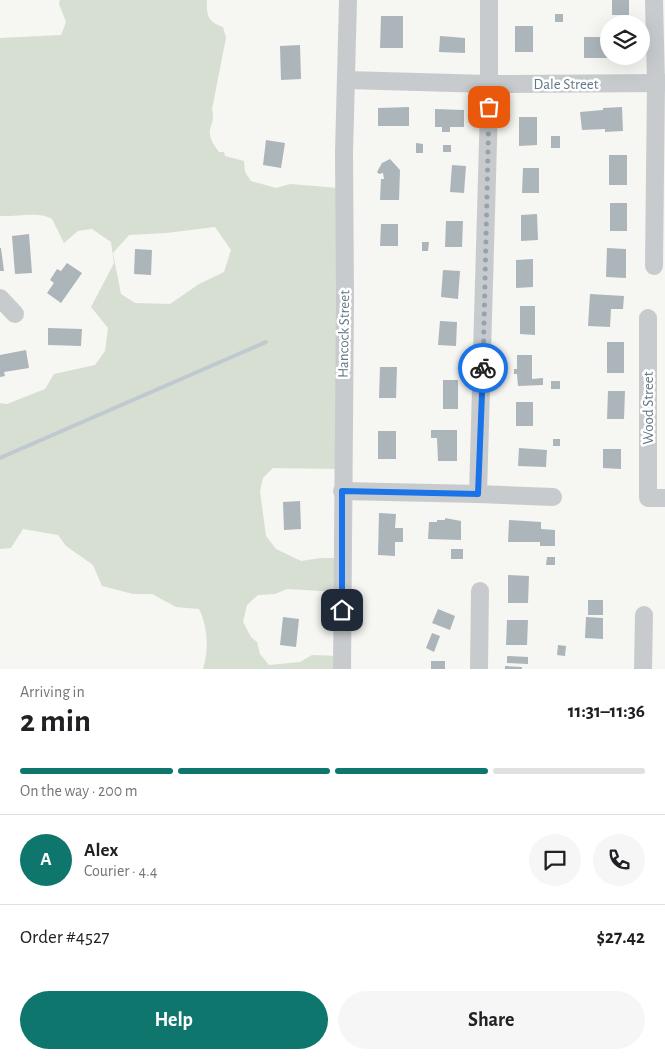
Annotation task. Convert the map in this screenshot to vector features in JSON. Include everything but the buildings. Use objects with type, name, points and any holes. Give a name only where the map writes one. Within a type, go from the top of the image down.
[{"type":"street","name":"Hancock Street","points":[[342,669],[344,152],[348,0]]},
{"type":"street","points":[[478,494],[489,84],[489,0]]},
{"type":"street","points":[[654,0],[660,83],[654,266]]},
{"type":"street","name":"Dale Street","points":[[347,80],[489,84],[660,83]]},
{"type":"street","points":[[0,298],[15,314]]},
{"type":"street","name":"Wood Street","points":[[648,318],[657,498]]},
{"type":"street","points":[[342,491],[478,494],[553,498]]},
{"type":"street","points":[[479,669],[480,591]]},
{"type":"street","points":[[643,669],[644,615]]},
{"type":"shaded area","points":[[60,0],[207,0],[209,17],[214,23],[223,27],[226,38],[212,109],[213,121],[210,133],[213,144],[219,152],[224,152],[225,156],[244,161],[245,172],[251,181],[276,188],[290,184],[338,188],[336,469],[273,468],[263,478],[260,491],[266,536],[276,549],[301,561],[334,558],[339,592],[287,589],[275,594],[258,595],[247,605],[243,622],[251,637],[257,642],[260,654],[269,665],[300,662],[312,655],[339,656],[339,669],[203,669],[207,639],[199,609],[176,607],[152,594],[133,594],[102,586],[93,565],[66,546],[58,535],[23,529],[11,548],[0,549],[0,403],[7,404],[45,389],[54,374],[95,365],[105,351],[108,328],[91,307],[114,263],[111,242],[92,229],[78,231],[64,243],[52,219],[40,215],[0,216],[0,38],[61,35],[66,22],[59,4]],"holes":[[[215,227],[231,250],[224,272],[199,284],[170,304],[135,303],[121,294],[113,253],[129,235]]]},
{"type":"waterway","points":[[0,458],[266,342]]},
{"type":"way so far","points":[[483,368],[489,107]]},
{"type":"route","points":[[342,610],[342,491],[478,494],[483,368]]}]
